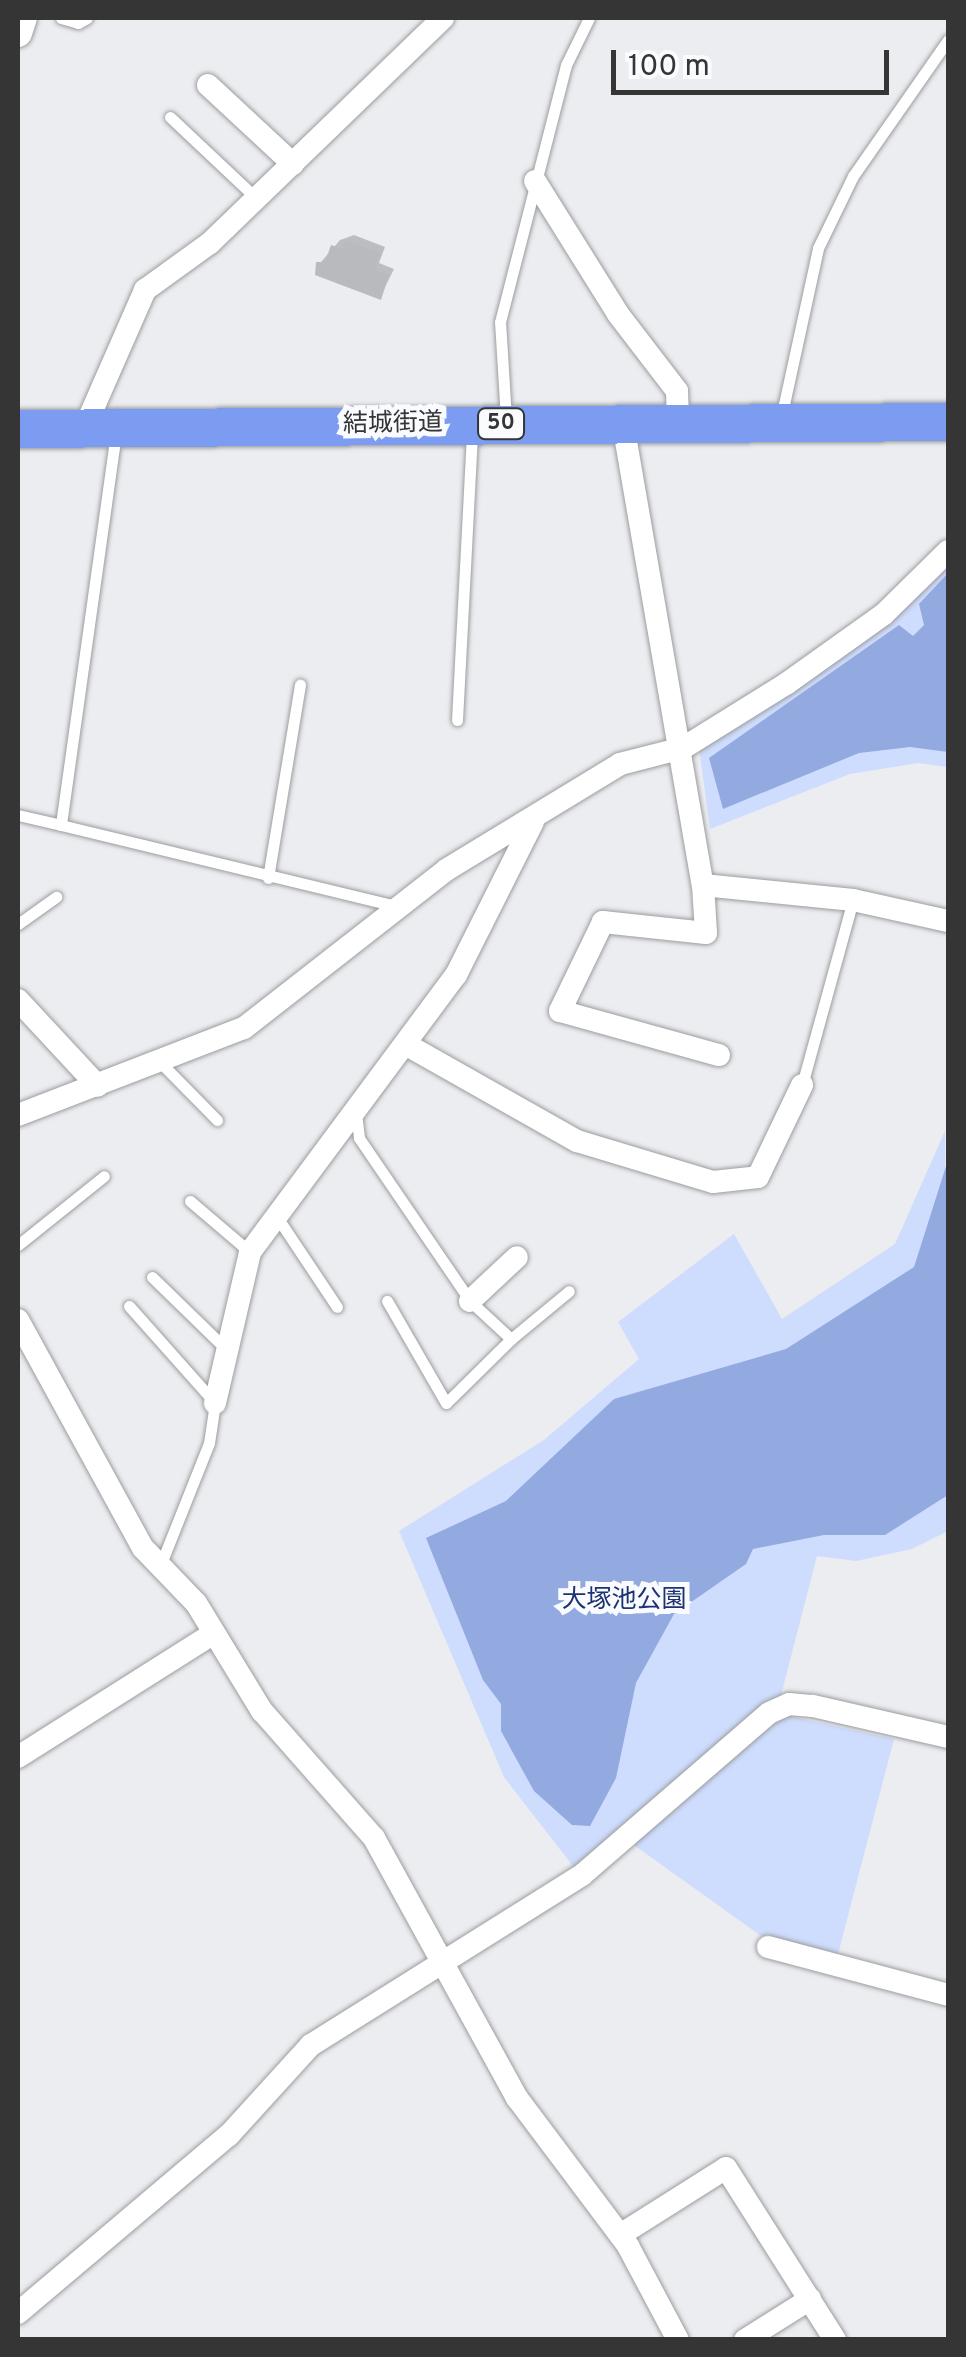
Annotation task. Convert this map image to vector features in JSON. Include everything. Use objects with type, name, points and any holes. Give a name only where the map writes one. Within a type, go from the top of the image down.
[{"type":"highway","name":"結城街道","points":[[18,429],[948,422]]},
{"type":"street","points":[[18,33],[23,18]]},
{"type":"street","points":[[100,429],[144,290],[256,199],[443,18]]},
{"type":"street","points":[[208,84],[294,164]]},
{"type":"street","points":[[535,181],[618,314],[676,391],[678,424]]},
{"type":"street","points":[[624,424],[683,748],[703,884],[706,934],[604,922],[560,1011],[719,1055]]},
{"type":"street","points":[[18,1115],[244,1028],[331,965],[395,906],[620,764],[683,748],[884,614],[948,551]]},
{"type":"street","points":[[215,1403],[250,1252],[456,974],[533,822]]},
{"type":"street","points":[[703,884],[853,900],[948,921]]},
{"type":"street","points":[[18,1000],[98,1086]]},
{"type":"street","points":[[407,1045],[577,1141],[713,1182],[758,1177],[802,1085]]},
{"type":"street","points":[[470,1300],[517,1257]]},
{"type":"street","points":[[18,1320],[143,1548],[162,1562],[262,1710],[374,1838],[448,1965],[517,2098],[620,2235],[678,2340]]},
{"type":"street","points":[[18,1757],[214,1634]]},
{"type":"street","points":[[18,2313],[229,2135],[311,2045],[448,1965],[622,1844],[769,1713],[789,1704],[813,1706],[948,1737]]},
{"type":"street","points":[[768,1947],[948,1995]]},
{"type":"street","points":[[620,2235],[726,2168],[836,2340]]},
{"type":"street","points":[[745,2340],[810,2299]]},
{"type":"lane","points":[[61,18],[78,23],[87,18]]},
{"type":"lane","points":[[456,720],[500,322],[566,66],[589,18]]},
{"type":"lane","points":[[780,422],[818,248],[853,176],[948,40]]},
{"type":"lane","points":[[170,116],[256,199]]},
{"type":"lane","points":[[61,825],[100,429]]},
{"type":"lane","points":[[268,878],[300,685]]},
{"type":"lane","points":[[18,815],[395,906]]},
{"type":"lane","points":[[18,924],[56,897]]},
{"type":"lane","points":[[802,1085],[853,900]]},
{"type":"lane","points":[[161,1063],[217,1120]]},
{"type":"lane","points":[[356,1113],[359,1138],[470,1300],[511,1340]]},
{"type":"lane","points":[[18,1244],[104,1176]]},
{"type":"lane","points":[[190,1201],[250,1252]]},
{"type":"lane","points":[[276,1217],[336,1307]]},
{"type":"lane","points":[[152,1277],[227,1350]]},
{"type":"lane","points":[[387,1301],[446,1402],[569,1292]]},
{"type":"lane","points":[[129,1306],[215,1403],[209,1444],[162,1562]]},
{"type":"green space","points":[[948,560],[948,767],[918,763],[850,774],[710,829],[699,748]]},
{"type":"green space","name":"大塚池公園","points":[[945,1131],[948,1531],[912,1549],[856,1561],[817,1556],[780,1699],[784,1715],[894,1739],[837,1958],[764,1938],[624,1838],[576,1870],[504,1777],[399,1531],[544,1440],[639,1359],[618,1322],[734,1234],[782,1319],[895,1244]]},
{"type":"water","points":[[948,573],[948,752],[910,747],[859,753],[723,809],[709,758],[899,625],[913,636],[924,625],[919,604]]},
{"type":"water","points":[[948,1160],[948,1495],[885,1535],[824,1535],[753,1549],[746,1564],[674,1614],[636,1683],[616,1778],[590,1826],[572,1825],[534,1791],[501,1731],[501,1704],[483,1680],[426,1538],[506,1501],[614,1399],[786,1349],[914,1267]]},
{"type":"building","points":[[345,241],[380,253],[374,270],[389,275],[381,300],[315,275],[316,262],[325,262],[331,245],[342,249]]}]
